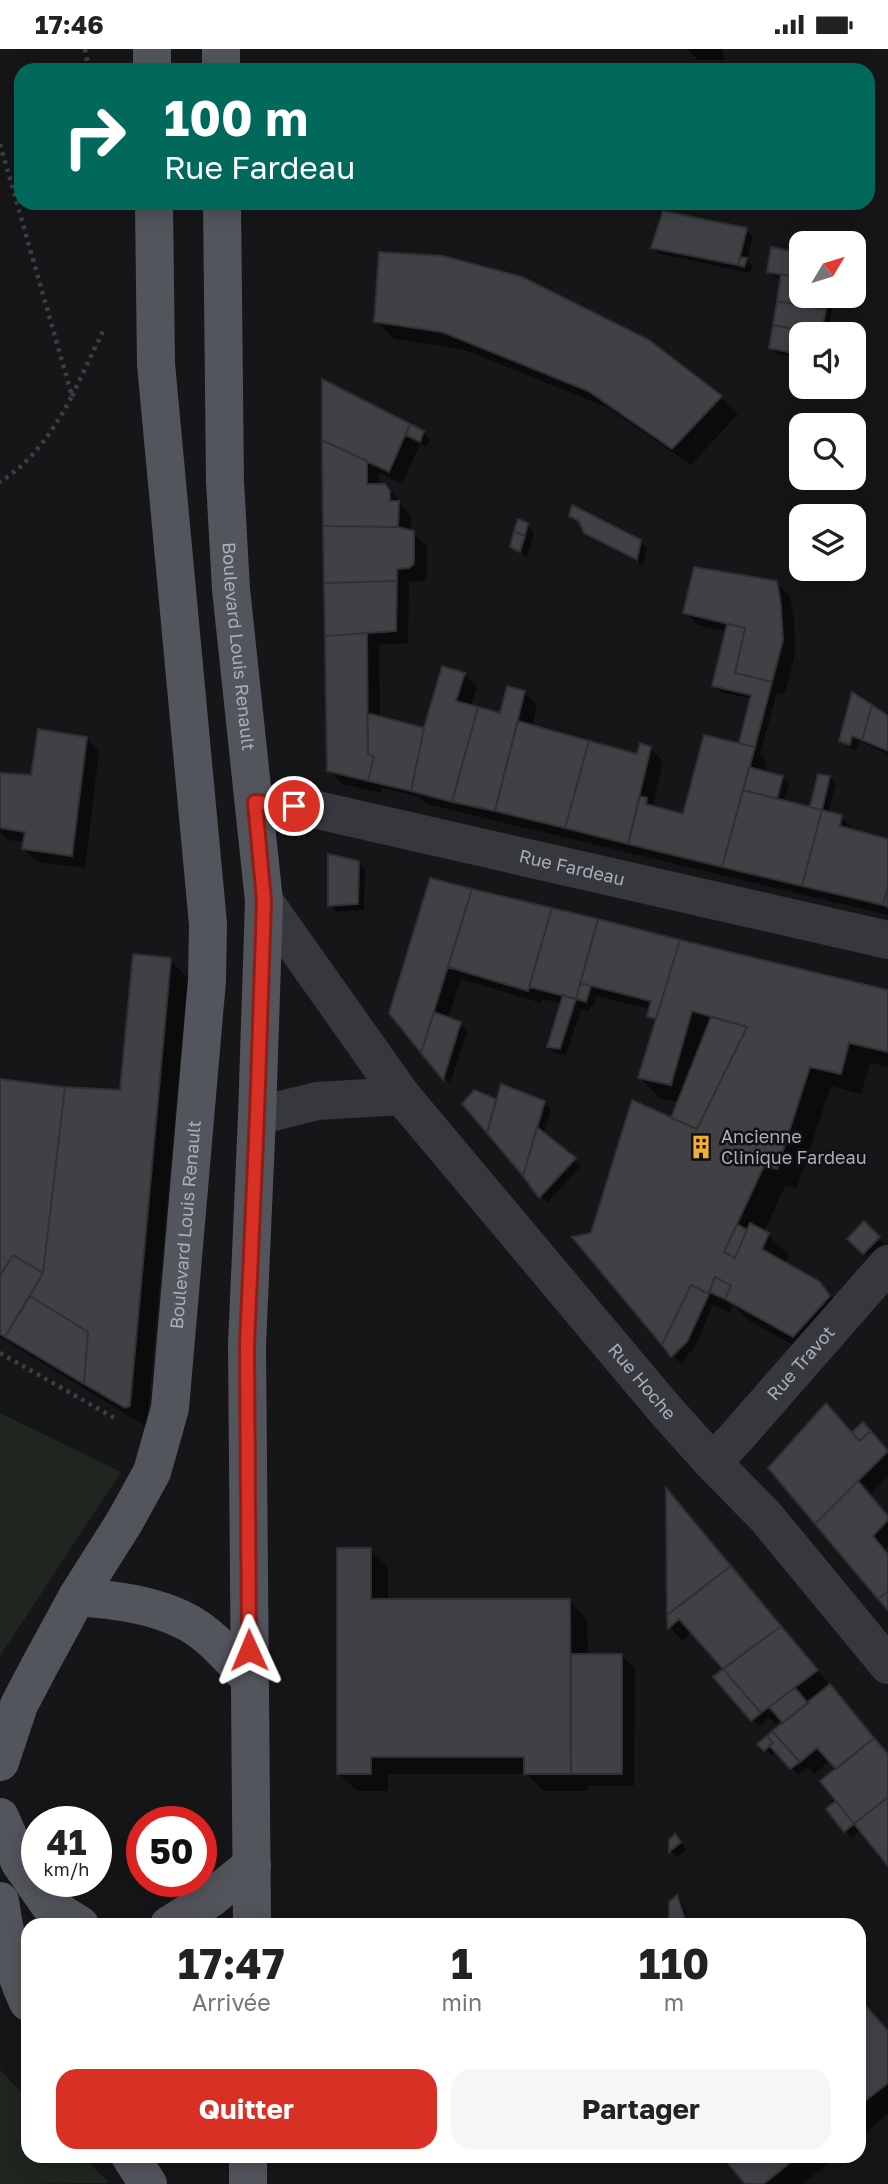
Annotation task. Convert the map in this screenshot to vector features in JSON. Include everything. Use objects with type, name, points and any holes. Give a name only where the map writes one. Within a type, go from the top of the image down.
[{"type":"main road","name":"Boulevard Louis Renault","points":[[0,1762],[19,1705],[77,1597],[152,1472],[170,1408],[207,981],[208,924],[156,364],[154,210]]},
{"type":"main road","name":"Boulevard Louis Renault","points":[[222,210],[226,494],[231,590],[264,901],[247,1345],[252,1918]]},
{"type":"main road","points":[[77,1597],[119,1600],[159,1610],[190,1623],[249,1678]]},
{"type":"main road","points":[[0,1817],[20,1863],[50,1906],[69,1918]]},
{"type":"main road","points":[[180,1918],[210,1899],[253,1865]]},
{"type":"main road","points":[[0,1901],[21,1988]]},
{"type":"main road","points":[[134,2163],[148,2184]]},
{"type":"main road","points":[[248,2163],[248,2184]]},
{"type":"street","name":"Rue Fardeau","points":[[255,802],[313,809],[888,940]]},
{"type":"street","name":"Rue Hoche","points":[[264,901],[402,1096],[653,1395],[712,1462],[766,1517],[888,1665]]},
{"type":"street","points":[[257,1116],[317,1101],[402,1096]]},
{"type":"street","name":"Rue Travot","points":[[712,1462],[888,1264]]},
{"type":"path","points":[[0,144],[14,193]]},
{"type":"path","points":[[19,210],[72,396]]},
{"type":"path","points":[[0,482],[20,469],[54,429],[107,322]]},
{"type":"path","points":[[0,1353],[125,1425]]},
{"type":"shaded area","points":[[0,1413],[121,1472],[0,1656]]},
{"type":"shaded area","points":[[0,2070],[21,2092],[21,2163],[90,2163],[109,2183],[0,2184]]},
{"type":"building","points":[[663,211],[747,228],[738,265],[651,248]]},
{"type":"building","points":[[771,247],[789,251],[789,276],[767,272]]},
{"type":"building","points":[[379,252],[443,256],[522,277],[649,340],[722,396],[672,449],[588,391],[442,332],[374,322]]},
{"type":"building","points":[[740,257],[747,258],[744,267],[738,265]]},
{"type":"building","points":[[781,274],[789,276],[789,303],[777,301]]},
{"type":"building","points":[[777,301],[789,303],[789,308],[826,310],[824,322],[789,322],[789,328],[773,325]]},
{"type":"building","points":[[773,325],[789,328],[789,352],[769,348]]},
{"type":"building","points":[[322,379],[410,424],[389,472],[322,440]]},
{"type":"building","points":[[410,424],[424,431],[420,442],[406,435]]},
{"type":"building","points":[[322,440],[367,461],[367,484],[385,484],[390,491],[390,501],[399,501],[398,527],[323,526]]},
{"type":"building","points":[[572,505],[641,540],[637,560],[584,533],[579,521],[569,516]]},
{"type":"building","points":[[518,519],[528,523],[525,536],[514,531]]},
{"type":"building","points":[[323,526],[398,527],[414,531],[414,564],[409,568],[397,569],[397,581],[324,583]]},
{"type":"building","points":[[514,531],[525,536],[520,552],[510,547]]},
{"type":"building","points":[[694,567],[777,581],[783,640],[772,682],[735,673],[745,628],[683,613]]},
{"type":"building","points":[[397,581],[396,631],[325,636],[324,583]]},
{"type":"building","points":[[727,624],[745,628],[735,673],[772,682],[755,747],[739,743],[751,695],[712,686]]},
{"type":"building","points":[[367,633],[368,754],[374,757],[368,781],[327,771],[325,636]]},
{"type":"building","points":[[442,666],[465,673],[456,701],[478,707],[452,802],[411,791],[424,728]]},
{"type":"building","points":[[507,686],[525,691],[495,811],[452,802],[478,707],[500,713]]},
{"type":"building","points":[[852,692],[872,705],[862,740],[852,736],[850,745],[839,741]]},
{"type":"building","points":[[872,705],[888,716],[888,751],[862,740]]},
{"type":"building","points":[[367,713],[424,728],[411,791],[368,781],[374,757],[368,754]]},
{"type":"building","points":[[518,721],[589,741],[565,828],[495,811]]},
{"type":"building","points":[[38,729],[87,737],[72,856],[22,849],[25,832],[0,828],[0,773],[31,775]]},
{"type":"building","points":[[704,735],[755,747],[722,867],[628,844],[640,796],[647,798],[646,804],[683,814]]},
{"type":"building","points":[[589,741],[637,754],[640,743],[651,747],[628,844],[565,828]]},
{"type":"building","points":[[749,767],[783,776],[777,799],[743,790]]},
{"type":"building","points":[[818,774],[830,776],[822,810],[810,807]]},
{"type":"building","points":[[743,790],[822,810],[802,886],[722,867]]},
{"type":"building","points":[[822,810],[842,815],[840,826],[888,839],[888,886],[883,905],[802,886]]},
{"type":"building","points":[[328,854],[359,861],[358,904],[328,906]]},
{"type":"building","points":[[430,878],[472,889],[421,1053],[389,1013]]},
{"type":"building","points":[[888,886],[888,907],[883,905]]},
{"type":"building","points":[[472,889],[552,908],[528,991],[448,967]]},
{"type":"building","points":[[552,908],[598,919],[576,999],[529,987]]},
{"type":"building","points":[[598,919],[680,940],[656,1019],[647,1016],[651,1001],[580,983]]},
{"type":"building","name":"Ancienne Clinique Fardeau","points":[[680,940],[888,990],[888,1052],[849,1043],[841,1074],[810,1067],[777,1169],[764,1166],[724,1252],[735,1258],[750,1223],[769,1233],[762,1249],[820,1282],[830,1296],[793,1337],[725,1299],[731,1286],[715,1277],[709,1294],[691,1285],[662,1345],[572,1237],[591,1233],[632,1100],[697,1129],[747,1027],[692,1011],[671,1085],[638,1078]]},
{"type":"building","points":[[133,954],[171,958],[130,1406],[125,1408],[84,1384],[88,1332],[30,1296],[43,1273],[65,1087],[120,1090]]},
{"type":"building","points":[[580,983],[591,986],[586,1002],[576,999]]},
{"type":"building","points":[[563,995],[576,999],[560,1049],[547,1047]]},
{"type":"building","points":[[434,1012],[461,1022],[443,1080],[421,1053]]},
{"type":"building","points":[[711,1017],[747,1027],[697,1129],[671,1118]]},
{"type":"building","points":[[0,1079],[65,1087],[43,1273],[13,1255],[0,1276]]},
{"type":"building","points":[[501,1084],[545,1101],[523,1176],[487,1133]]},
{"type":"building","points":[[474,1090],[496,1099],[487,1133],[462,1104]]},
{"type":"building","points":[[537,1127],[576,1158],[539,1198],[523,1176]]},
{"type":"building","points":[[864,1221],[880,1237],[863,1254],[847,1239]]},
{"type":"building","points":[[737,1224],[747,1230],[735,1258],[724,1252]]},
{"type":"building","points":[[13,1255],[43,1273],[5,1337],[0,1334],[0,1276]]},
{"type":"building","points":[[715,1277],[731,1286],[725,1299],[709,1292]]},
{"type":"building","points":[[691,1285],[709,1294],[687,1342],[671,1357],[662,1345]]},
{"type":"building","points":[[30,1296],[88,1332],[84,1384],[5,1337]]},
{"type":"building","points":[[826,1403],[859,1441],[871,1431],[888,1451],[815,1524],[768,1468]]},
{"type":"building","points":[[863,1422],[871,1431],[859,1441],[852,1432]]},
{"type":"building","points":[[858,1481],[888,1516],[888,1520],[873,1536],[888,1554],[888,1591],[878,1599],[815,1524]]},
{"type":"building","points":[[666,1488],[731,1566],[667,1615]]},
{"type":"building","points":[[337,1548],[371,1548],[371,1599],[570,1599],[571,1774],[524,1774],[524,1757],[371,1757],[371,1774],[337,1774]]},
{"type":"building","points":[[731,1566],[781,1626],[723,1669],[679,1619],[668,1629],[667,1615]]},
{"type":"building","points":[[888,1591],[888,1610],[878,1599]]},
{"type":"building","points":[[781,1626],[818,1670],[761,1713],[723,1669]]},
{"type":"building","points":[[571,1654],[622,1654],[622,1774],[571,1774]]},
{"type":"building","points":[[723,1669],[761,1713],[751,1721],[713,1677]]},
{"type":"building","points":[[830,1684],[874,1738],[836,1769],[817,1748],[800,1762],[772,1731]]},
{"type":"building","points":[[795,1688],[808,1703],[783,1723],[769,1707]]},
{"type":"building","points":[[772,1731],[800,1762],[790,1769],[769,1745],[773,1743],[767,1736]]},
{"type":"building","points":[[767,1736],[773,1743],[764,1751],[757,1744]]},
{"type":"building","points":[[874,1738],[888,1754],[888,1797],[854,1824],[820,1781]]},
{"type":"building","points":[[888,1797],[888,1866],[854,1824]]},
{"type":"building","points":[[836,1801],[854,1824],[844,1832],[826,1809]]},
{"type":"building","points":[[675,1834],[681,1842],[669,1852],[669,1840]]},
{"type":"building","points":[[677,1895],[685,1918],[669,1918],[669,1902]]},
{"type":"building","points":[[866,2006],[888,2031],[888,2083],[866,2100]]},
{"type":"building","points":[[728,2163],[790,2163],[764,2184],[745,2184]]},
{"type":"place","name":"Ancienne Clinique Fardeau","points":[[701,1147]]},
{"type":"route","points":[[249,1650],[247,1345],[264,901],[255,802],[294,806]]}]
